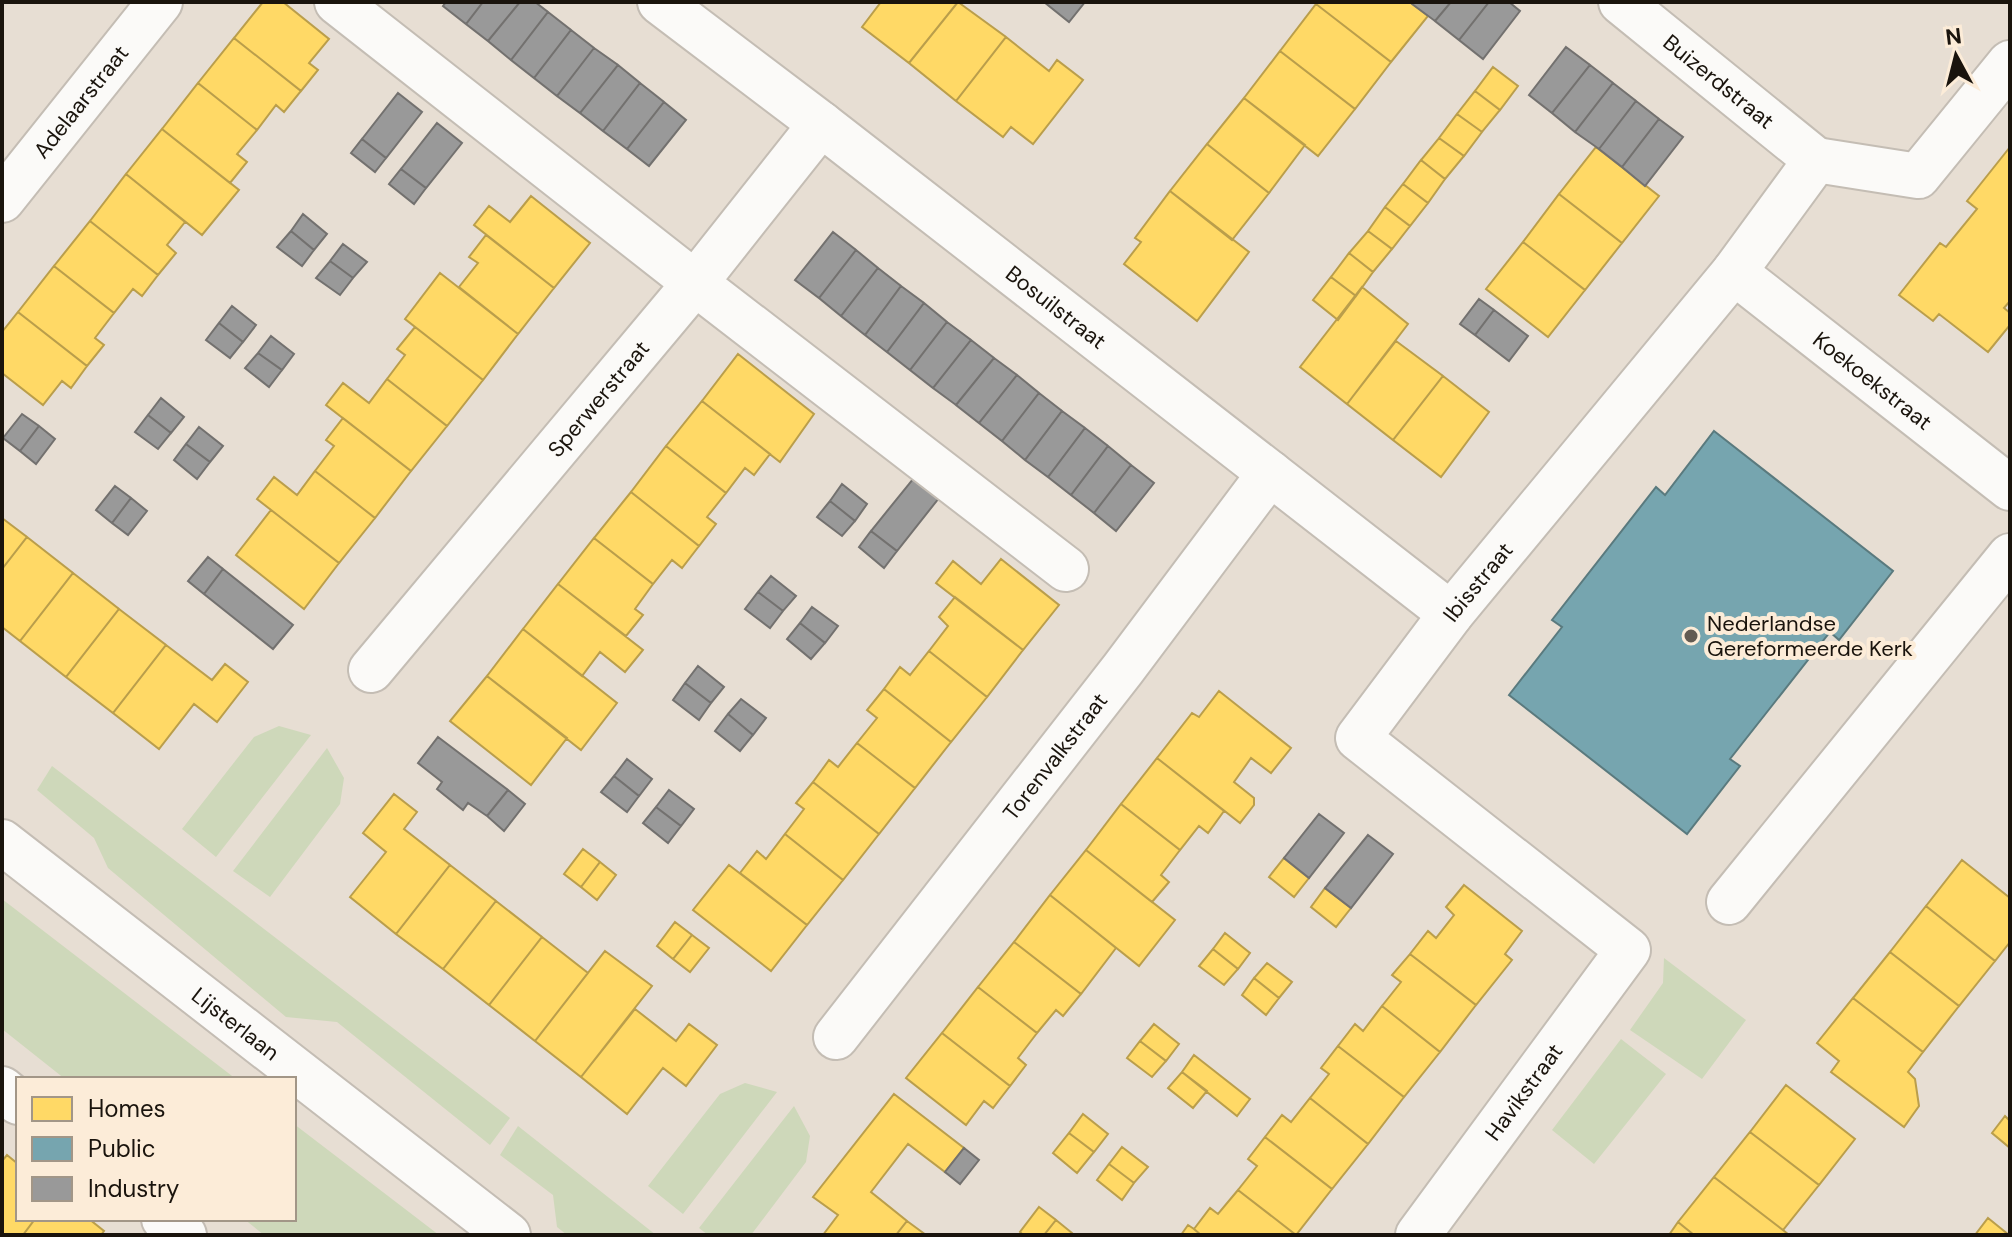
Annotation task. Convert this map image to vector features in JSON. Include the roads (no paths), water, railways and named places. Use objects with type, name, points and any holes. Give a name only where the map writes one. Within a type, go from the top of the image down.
[{"type":"street","name":"Adelaarstraat","points":[[2,200],[160,2]]},
{"type":"street","points":[[337,2],[1066,569]]},
{"type":"street","name":"Bosuilstraat","points":[[660,2],[1451,614]]},
{"type":"street","name":"Buizerdstraat","points":[[1621,2],[1816,160]]},
{"type":"street","points":[[1816,160],[1918,176],[2010,63]]},
{"type":"street","name":"Sperwerstraat","points":[[371,670],[695,283],[821,124]]},
{"type":"street","name":"Ibisstraat","points":[[1628,950],[1358,738],[1451,614],[1734,272],[1816,160]]},
{"type":"street","name":"Koekoekstraat","points":[[1734,272],[2010,488]]},
{"type":"street","name":"Torenvalkstraat","points":[[836,1037],[1123,669],[1270,473]]},
{"type":"street","points":[[1729,902],[2010,556]]},
{"type":"street","name":"Lijsterlaan","points":[[2,842],[508,1235]]},
{"type":"street","name":"Havikstraat","points":[[1418,1235],[1628,950]]},
{"type":"street","points":[[166,1221],[184,1235]]},
{"type":"place","name":"Nederlandse Gereformeerde Kerk","points":[[1691,636]]}]
